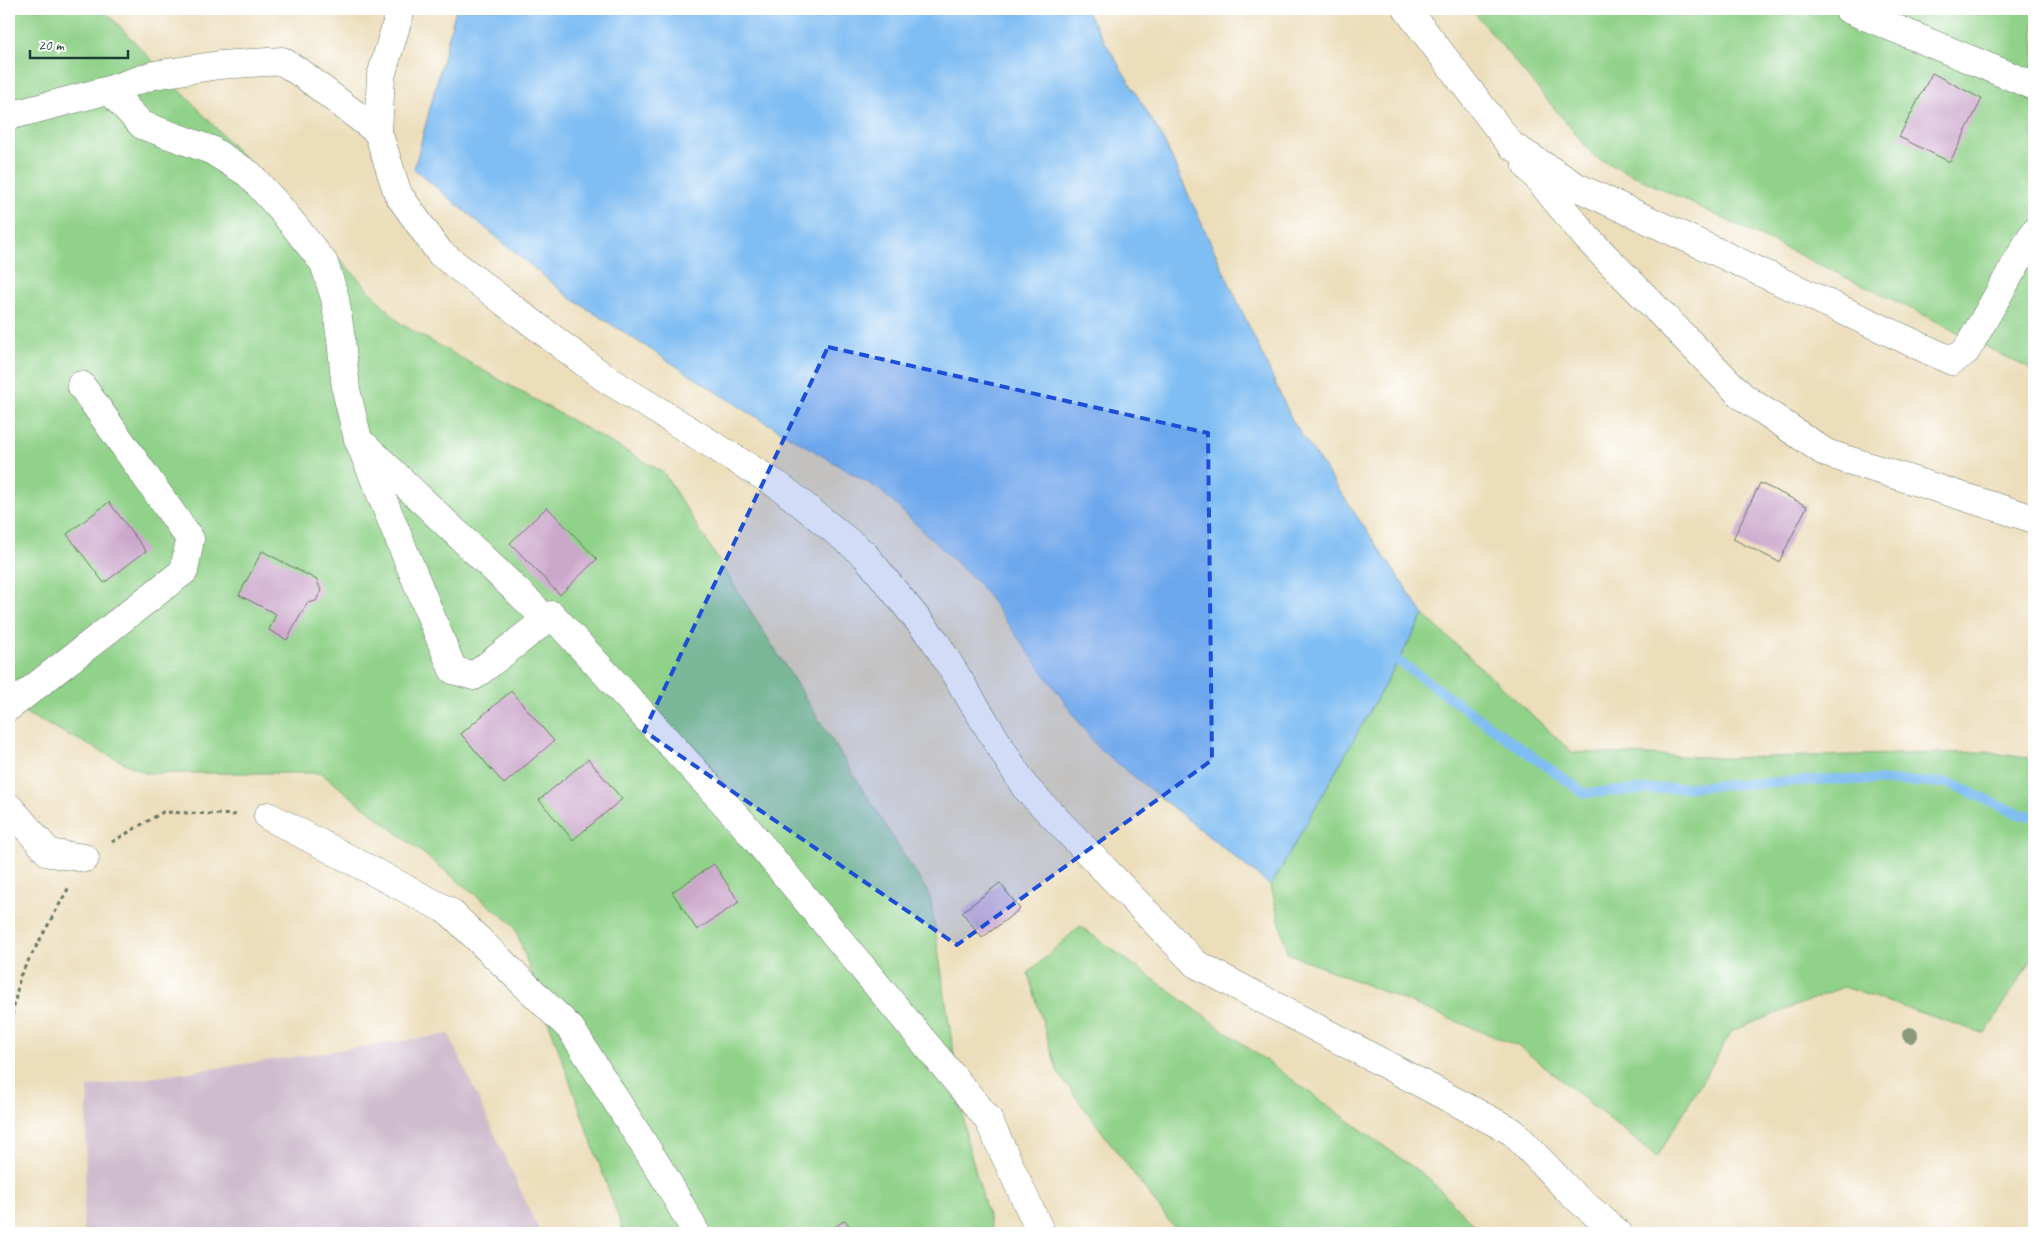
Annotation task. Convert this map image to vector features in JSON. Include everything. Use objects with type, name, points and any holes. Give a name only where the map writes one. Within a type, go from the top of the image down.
[{"type":"street","points":[[401,9],[381,76],[378,132],[398,194],[440,253],[605,378],[782,488],[865,556],[935,641],[1025,787],[1196,964],[1513,1132],[1572,1194],[1618,1233]]},
{"type":"street","points":[[1407,9],[1511,145],[1587,238],[1742,396],[1826,454],[2034,519]]},
{"type":"street","points":[[1848,9],[2034,86]]},
{"type":"street","points":[[9,116],[109,90],[154,75],[219,66],[282,61],[305,76],[378,132]]},
{"type":"street","points":[[109,90],[142,125],[212,150],[249,174],[280,208],[324,263],[335,298],[346,390],[358,439],[453,670],[474,676],[552,615],[740,820],[988,1119],[1041,1233]]},
{"type":"street","points":[[1511,145],[1577,187],[1952,361],[1966,351],[2034,232]]},
{"type":"street","points":[[9,707],[184,571],[190,539],[81,386]]},
{"type":"street","points":[[358,439],[534,607]]},
{"type":"street","points":[[9,808],[49,853],[85,858]]},
{"type":"street","points":[[268,816],[450,912],[564,1022],[571,1029],[662,1172],[696,1233]]},
{"type":"path","points":[[9,1031],[20,976],[85,858],[163,812],[268,816]]},
{"type":"highlighted area","points":[[828,347],[1208,433],[1212,760],[957,945],[644,731]]},
{"type":"shaded area","points":[[449,1034],[540,1233],[83,1233],[88,1087]]},
{"type":"green space","points":[[9,9],[98,9],[112,18],[401,324],[663,472],[930,896],[967,1141],[993,1233],[624,1233],[514,925],[321,773],[145,773],[9,705]]},
{"type":"green space","points":[[1471,9],[2034,9],[2034,371],[1912,309],[1595,157]]},
{"type":"green space","points":[[1424,615],[1572,752],[1728,758],[1985,752],[2034,759],[2034,956],[1985,1034],[1843,987],[1732,1031],[1657,1157],[1520,1047],[1287,953],[1271,886]]},
{"type":"green space","points":[[1080,926],[1428,1178],[1482,1233],[1178,1233],[1058,1073],[1028,973]]},
{"type":"water","points":[[456,9],[1085,9],[1161,135],[1293,422],[1424,615],[1271,886],[1097,747],[980,585],[880,490],[740,407],[569,297],[414,169]]},
{"type":"building","points":[[1932,73],[1982,99],[1950,162],[1899,137]]},
{"type":"building","points":[[1760,483],[1807,506],[1779,562],[1733,539]]},
{"type":"building","points":[[109,502],[146,551],[104,583],[67,534]]},
{"type":"building","points":[[547,507],[597,559],[560,595],[510,543]]},
{"type":"building","points":[[262,551],[317,580],[321,591],[316,601],[307,603],[287,640],[269,630],[276,614],[239,595]]},
{"type":"building","points":[[511,691],[554,741],[504,784],[461,734]]},
{"type":"building","points":[[588,759],[622,799],[573,840],[539,800]]},
{"type":"building","points":[[714,864],[739,902],[697,930],[672,892]]},
{"type":"building","points":[[1000,883],[1020,909],[982,938],[962,912]]},
{"type":"building","points":[[845,1220],[854,1233],[826,1233]]},
{"type":"waterway","points":[[1387,653],[1584,793],[1836,779],[1950,783],[2018,814],[2034,816]]}]
